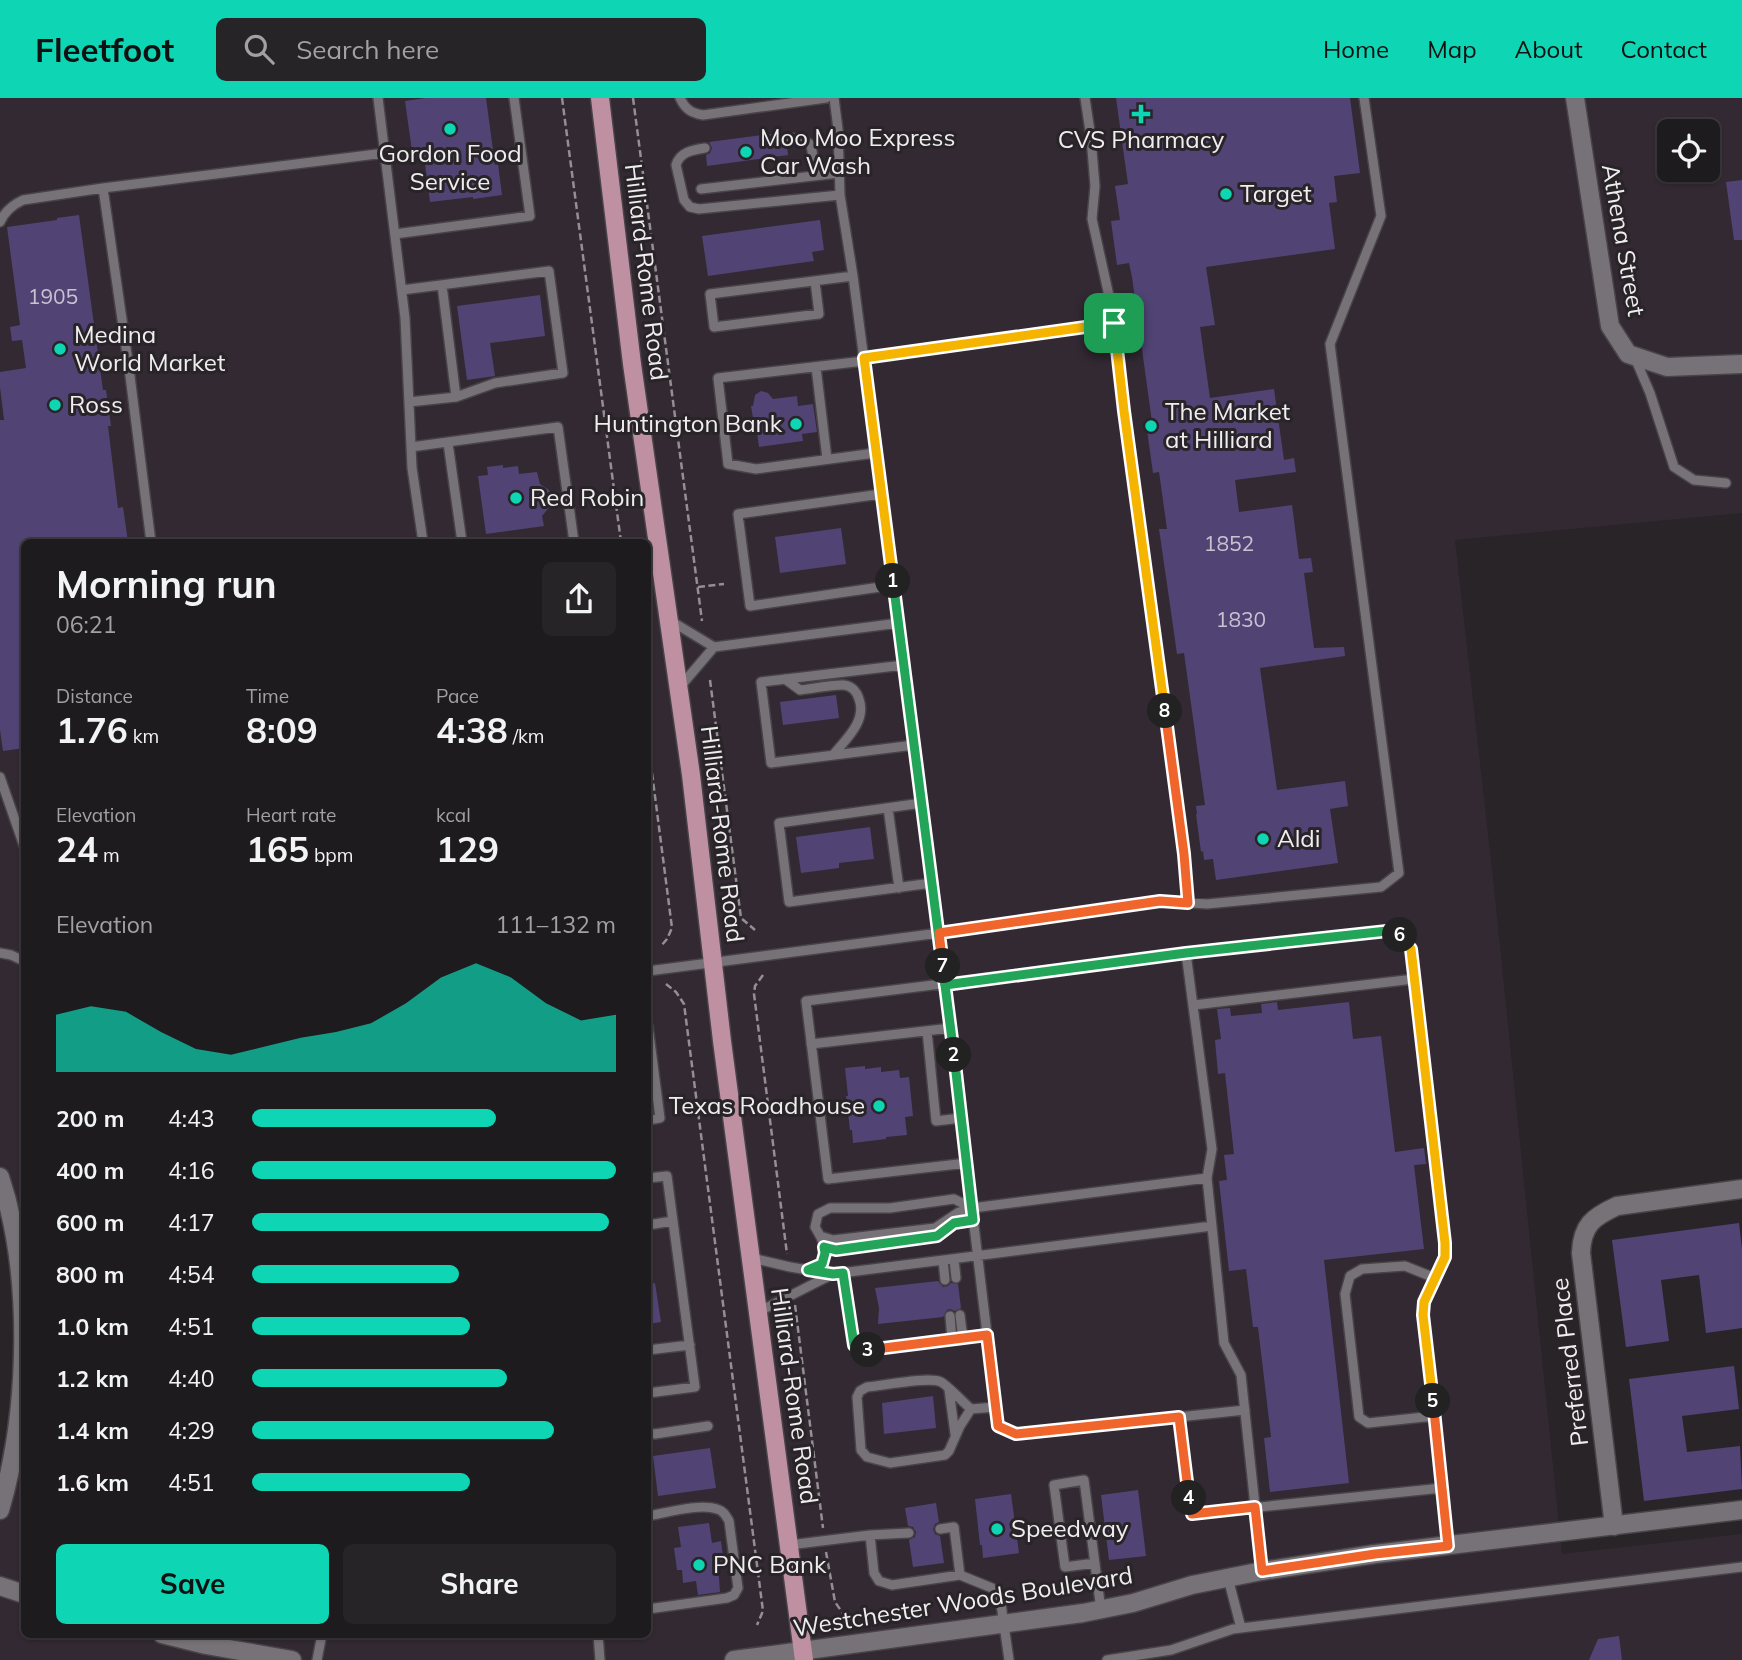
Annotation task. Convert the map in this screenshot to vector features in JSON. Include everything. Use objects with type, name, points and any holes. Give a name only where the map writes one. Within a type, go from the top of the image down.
[{"type":"main road","name":"Hilliard-Rome Road","points":[[600,98],[632,364],[691,775],[804,1656]]},
{"type":"street","name":"Athena Street","points":[[1575,98],[1610,326],[1628,354],[1634,356]]},
{"type":"street","points":[[1634,356],[1667,367],[1742,364]]},
{"type":"street","points":[[0,1177],[18,1263],[21,1321]]},
{"type":"street","name":"Preferred Place","points":[[1614,1526],[1581,1253],[1582,1238],[1589,1223],[1617,1206],[1742,1189]]},
{"type":"street","points":[[0,1510],[16,1432],[21,1380]]},
{"type":"street","points":[[1614,1526],[1742,1510]]},
{"type":"street","name":"Westchester Woods Boulevard","points":[[734,1660],[804,1656],[1101,1610],[1262,1571],[1375,1554],[1614,1526]]},
{"type":"street","points":[[0,1586],[21,1593]]},
{"type":"street","points":[[178,1638],[292,1660]]},
{"type":"lane","points":[[378,98],[405,317],[412,468],[423,539]]},
{"type":"lane","points":[[395,234],[530,216],[514,98]]},
{"type":"lane","points":[[680,98],[684,107],[703,115],[826,98]]},
{"type":"lane","points":[[834,98],[840,195],[853,276],[939,933],[998,1426],[1016,1434],[1245,1410]]},
{"type":"lane","points":[[1085,98],[1095,186],[1092,219],[1114,323],[1184,854],[1188,903]]},
{"type":"lane","points":[[651,971],[1160,901],[1207,904],[1381,887],[1399,873],[1330,344],[1381,216],[1364,98]]},
{"type":"lane","points":[[786,139],[803,139],[811,145],[816,175]]},
{"type":"lane","points":[[705,148],[692,150],[677,160],[684,200],[690,207],[699,209],[840,195]]},
{"type":"lane","points":[[0,222],[12,205],[23,200],[385,153]]},
{"type":"lane","points":[[701,190],[839,173]]},
{"type":"lane","points":[[103,188],[151,539]]},
{"type":"lane","points":[[402,290],[550,271],[564,373],[495,383],[456,397],[409,402]]},
{"type":"lane","points":[[815,281],[819,314],[714,327],[710,295],[815,281],[853,276]]},
{"type":"lane","points":[[442,285],[456,397]]},
{"type":"lane","points":[[876,453],[756,469],[728,464],[719,378],[816,367],[1114,323]]},
{"type":"lane","points":[[1634,356],[1650,393],[1674,467],[1694,480],[1726,484]]},
{"type":"lane","points":[[816,367],[827,459]]},
{"type":"lane","points":[[411,447],[558,427],[575,539]]},
{"type":"lane","points":[[448,443],[462,539]]},
{"type":"lane","points":[[881,494],[738,514],[750,607],[894,585]]},
{"type":"lane","points":[[669,620],[714,647],[899,623]]},
{"type":"lane","points":[[678,688],[714,647]]},
{"type":"lane","points":[[904,664],[761,682],[771,763],[914,745]]},
{"type":"lane","points":[[785,679],[800,690],[844,685],[857,693],[862,712],[860,722],[834,755]]},
{"type":"lane","points":[[0,777],[21,837]]},
{"type":"lane","points":[[922,803],[779,823],[789,902],[932,884]]},
{"type":"lane","points":[[888,808],[899,888]]},
{"type":"lane","points":[[967,1163],[828,1179],[806,1001],[1186,953],[1387,931],[1402,936],[1411,949],[1445,1243],[1445,1257],[1424,1302],[1423,1315],[1448,1546]]},
{"type":"lane","points":[[0,953],[21,960]]},
{"type":"lane","points":[[1186,953],[1212,1149],[1208,1178],[1224,1343],[1241,1375],[1262,1571]]},
{"type":"lane","points":[[1194,1005],[1414,979]]},
{"type":"lane","points":[[811,1044],[951,1028]]},
{"type":"lane","points":[[927,1031],[936,1121],[961,1118]]},
{"type":"lane","points":[[651,1062],[660,1118],[651,1120]]},
{"type":"lane","points":[[651,1178],[667,1176],[695,1387],[651,1393]]},
{"type":"lane","points":[[820,1236],[833,1240],[935,1228],[959,1212],[972,1208],[1208,1178]]},
{"type":"lane","points":[[808,1270],[822,1264],[824,1247],[815,1227],[818,1214],[830,1208],[890,1208],[954,1199],[972,1208]]},
{"type":"lane","points":[[824,1247],[836,1250],[937,1236],[954,1223],[973,1220]]},
{"type":"lane","points":[[651,1225],[673,1221]]},
{"type":"lane","points":[[752,1258],[833,1274],[1212,1226]]},
{"type":"lane","points":[[954,1259],[956,1278]]},
{"type":"lane","points":[[943,1260],[945,1280]]},
{"type":"lane","points":[[1434,1416],[1368,1423],[1359,1417],[1345,1294],[1350,1276],[1362,1269],[1405,1266],[1435,1278]]},
{"type":"lane","points":[[843,1273],[854,1345],[868,1350],[987,1335]]},
{"type":"lane","points":[[758,1312],[833,1274]]},
{"type":"lane","points":[[955,1316],[957,1340]]},
{"type":"lane","points":[[651,1350],[690,1345]]},
{"type":"lane","points":[[971,1409],[945,1455],[890,1463],[867,1457],[861,1450],[856,1404],[860,1391],[867,1387],[928,1380],[944,1383],[971,1409],[996,1407]]},
{"type":"lane","points":[[950,1390],[955,1436]]},
{"type":"lane","points":[[1179,1417],[1192,1514],[1442,1488]]},
{"type":"lane","points":[[651,1433],[708,1426]]},
{"type":"lane","points":[[1095,1563],[1065,1567],[1054,1485],[1084,1480],[1095,1563],[1101,1610]]},
{"type":"lane","points":[[651,1516],[698,1508],[719,1509],[729,1521],[738,1588],[734,1595],[727,1598],[651,1609]]},
{"type":"lane","points":[[940,1529],[954,1527],[960,1575]]},
{"type":"lane","points":[[789,1545],[908,1533]]},
{"type":"lane","points":[[870,1535],[874,1573],[879,1581],[892,1585],[960,1575],[992,1588],[1000,1597],[1009,1660]]},
{"type":"lane","points":[[1107,1660],[1171,1650],[1233,1629],[1742,1567]]},
{"type":"lane","points":[[1228,1578],[1241,1628]]},
{"type":"lane","points":[[317,1660],[321,1638]]},
{"type":"lane","points":[[598,1638],[600,1660]]},
{"type":"path","points":[[562,98],[621,539]]},
{"type":"path","points":[[633,98],[702,621]]},
{"type":"path","points":[[698,587],[724,584]]},
{"type":"path","points":[[710,680],[741,918],[755,930]]},
{"type":"path","points":[[651,765],[672,928],[661,946]]},
{"type":"path","points":[[666,985],[676,992],[684,1004],[763,1611],[757,1626]]},
{"type":"path","points":[[835,1602],[845,1615]]},
{"type":"shaded area","points":[[0,98],[1742,98],[1742,513],[1455,540],[1494,887],[1562,1554],[1742,1534],[1742,1660],[0,1660],[0,1510],[21,1372],[21,1638],[651,1638],[651,539],[21,539],[21,1343],[0,1177]]},
{"type":"building","name":"Gordon Food Service","points":[[426,98],[486,98],[502,195],[430,202],[424,157],[413,158],[405,101]]},
{"type":"building","points":[[1116,98],[1350,98],[1360,173],[1334,176],[1337,202],[1329,203],[1335,249],[1206,267],[1215,325],[1200,327],[1210,398],[1274,389],[1284,460],[1294,458],[1296,472],[1235,480],[1239,512],[1292,505],[1299,559],[1311,558],[1313,572],[1304,573],[1314,648],[1344,647],[1345,656],[1260,668],[1277,790],[1345,781],[1348,806],[1330,809],[1338,863],[1216,880],[1213,859],[1204,860],[1203,851],[1201,852],[1196,806],[1205,805],[1184,653],[1177,654],[1159,529],[1167,529],[1159,472],[1153,473],[1146,423],[1152,422],[1132,277],[1129,263],[1117,265],[1111,221],[1120,220],[1115,186],[1128,184]]},
{"type":"building","name":"Moo Moo Express Car Wash","points":[[785,132],[779,139],[781,144],[787,146],[788,155],[707,166],[706,155],[712,148],[709,142]]},
{"type":"building","points":[[1742,180],[1742,240],[1734,240],[1726,182]]},
{"type":"building","points":[[79,215],[103,390],[106,390],[111,426],[108,426],[118,508],[123,507],[128,539],[21,539],[21,748],[3,751],[0,730],[0,420],[4,420],[0,372],[26,368],[22,340],[12,341],[10,327],[20,325],[7,227]]},
{"type":"building","points":[[820,220],[824,250],[812,252],[814,261],[708,276],[702,236]]},
{"type":"building","points":[[540,295],[545,336],[490,343],[495,376],[467,380],[457,306]]},
{"type":"building","name":"Huntington Bank","points":[[761,391],[768,393],[773,399],[797,396],[798,406],[813,404],[817,432],[802,434],[803,441],[759,447],[751,406],[755,395]]},
{"type":"building","name":"Red Robin","points":[[503,465],[503,468],[518,466],[519,474],[537,472],[540,484],[549,490],[552,500],[542,516],[544,526],[486,534],[478,476],[488,475],[487,467]]},
{"type":"building","points":[[841,528],[846,564],[780,573],[775,537]]},
{"type":"building","points":[[836,695],[839,718],[783,725],[780,702]]},
{"type":"building","points":[[870,827],[874,859],[839,863],[839,868],[801,873],[796,837]]},
{"type":"building","points":[[1277,1002],[1278,1010],[1349,1002],[1353,1039],[1381,1036],[1395,1152],[1424,1148],[1426,1164],[1414,1165],[1424,1249],[1324,1260],[1349,1483],[1270,1492],[1264,1438],[1271,1437],[1258,1327],[1253,1327],[1246,1269],[1229,1271],[1219,1181],[1227,1180],[1224,1155],[1234,1154],[1225,1073],[1218,1074],[1215,1040],[1221,1039],[1217,1009],[1230,1008],[1231,1016],[1262,1013],[1261,1004]]},
{"type":"building","name":"Texas Roadhouse","points":[[865,1066],[865,1069],[881,1067],[881,1072],[899,1070],[900,1078],[909,1077],[913,1116],[905,1117],[907,1135],[853,1143],[845,1068]]},
{"type":"building","points":[[1739,1223],[1742,1249],[1742,1328],[1706,1333],[1699,1275],[1661,1280],[1669,1341],[1626,1347],[1612,1240]]},
{"type":"building","points":[[938,1281],[943,1287],[951,1283],[958,1284],[961,1308],[955,1311],[947,1310],[943,1317],[878,1324],[879,1308],[875,1288]]},
{"type":"building","points":[[655,1283],[661,1322],[651,1324],[651,1284]]},
{"type":"building","points":[[1734,1366],[1739,1409],[1682,1416],[1687,1452],[1740,1446],[1742,1489],[1644,1501],[1629,1379]]},
{"type":"building","points":[[933,1396],[936,1428],[884,1434],[882,1403]]},
{"type":"building","points":[[710,1448],[716,1488],[658,1496],[653,1456]]},
{"type":"building","points":[[1138,1490],[1146,1556],[1109,1560],[1101,1495]]},
{"type":"building","name":"Speedway","points":[[1011,1494],[1019,1553],[983,1558],[975,1499]]},
{"type":"building","name":"Speedway","points":[[936,1503],[939,1522],[933,1529],[935,1534],[940,1536],[944,1563],[913,1567],[909,1540],[915,1537],[916,1532],[913,1527],[908,1526],[905,1508]]},
{"type":"building","name":"PNC Bank","points":[[709,1523],[712,1543],[721,1541],[724,1564],[718,1565],[720,1592],[698,1595],[696,1581],[683,1583],[682,1570],[677,1570],[674,1548],[681,1547],[678,1527]]},
{"type":"building","points":[[1619,1636],[1622,1660],[1589,1660],[1598,1639]]},
{"type":"place","name":"CVS Pharmacy","points":[[1141,114]]},
{"type":"place","name":"Gordon Food Service","points":[[450,129]]},
{"type":"place","name":"Moo Moo Express Car Wash","points":[[746,152]]},
{"type":"place","name":"Target","points":[[1226,194]]},
{"type":"place","name":"Medina World Market","points":[[60,349]]},
{"type":"place","name":"Ross","points":[[55,405]]},
{"type":"place","name":"Huntington Bank","points":[[796,424]]},
{"type":"place","name":"The Market at Hilliard","points":[[1151,426]]},
{"type":"place","name":"Red Robin","points":[[516,498]]},
{"type":"place","name":"Aldi","points":[[1263,839]]},
{"type":"place","name":"Texas Roadhouse","points":[[879,1106]]},
{"type":"place","name":"Speedway","points":[[997,1529]]},
{"type":"place","name":"PNC Bank","points":[[699,1565]]},
{"type":"route","points":[[1114,323],[864,358],[939,933],[945,985],[972,1208],[973,1220],[954,1223],[937,1236],[836,1250],[824,1247],[822,1264],[808,1270],[843,1273],[854,1345],[868,1350],[987,1335],[998,1426],[1016,1434],[1179,1417],[1192,1514],[1255,1507],[1262,1571],[1448,1546],[1423,1315],[1424,1302],[1445,1257],[1445,1243],[1411,949],[1402,936],[1387,931],[1186,953],[945,985],[939,933],[1160,901],[1188,903],[1184,854],[1114,323]]}]
